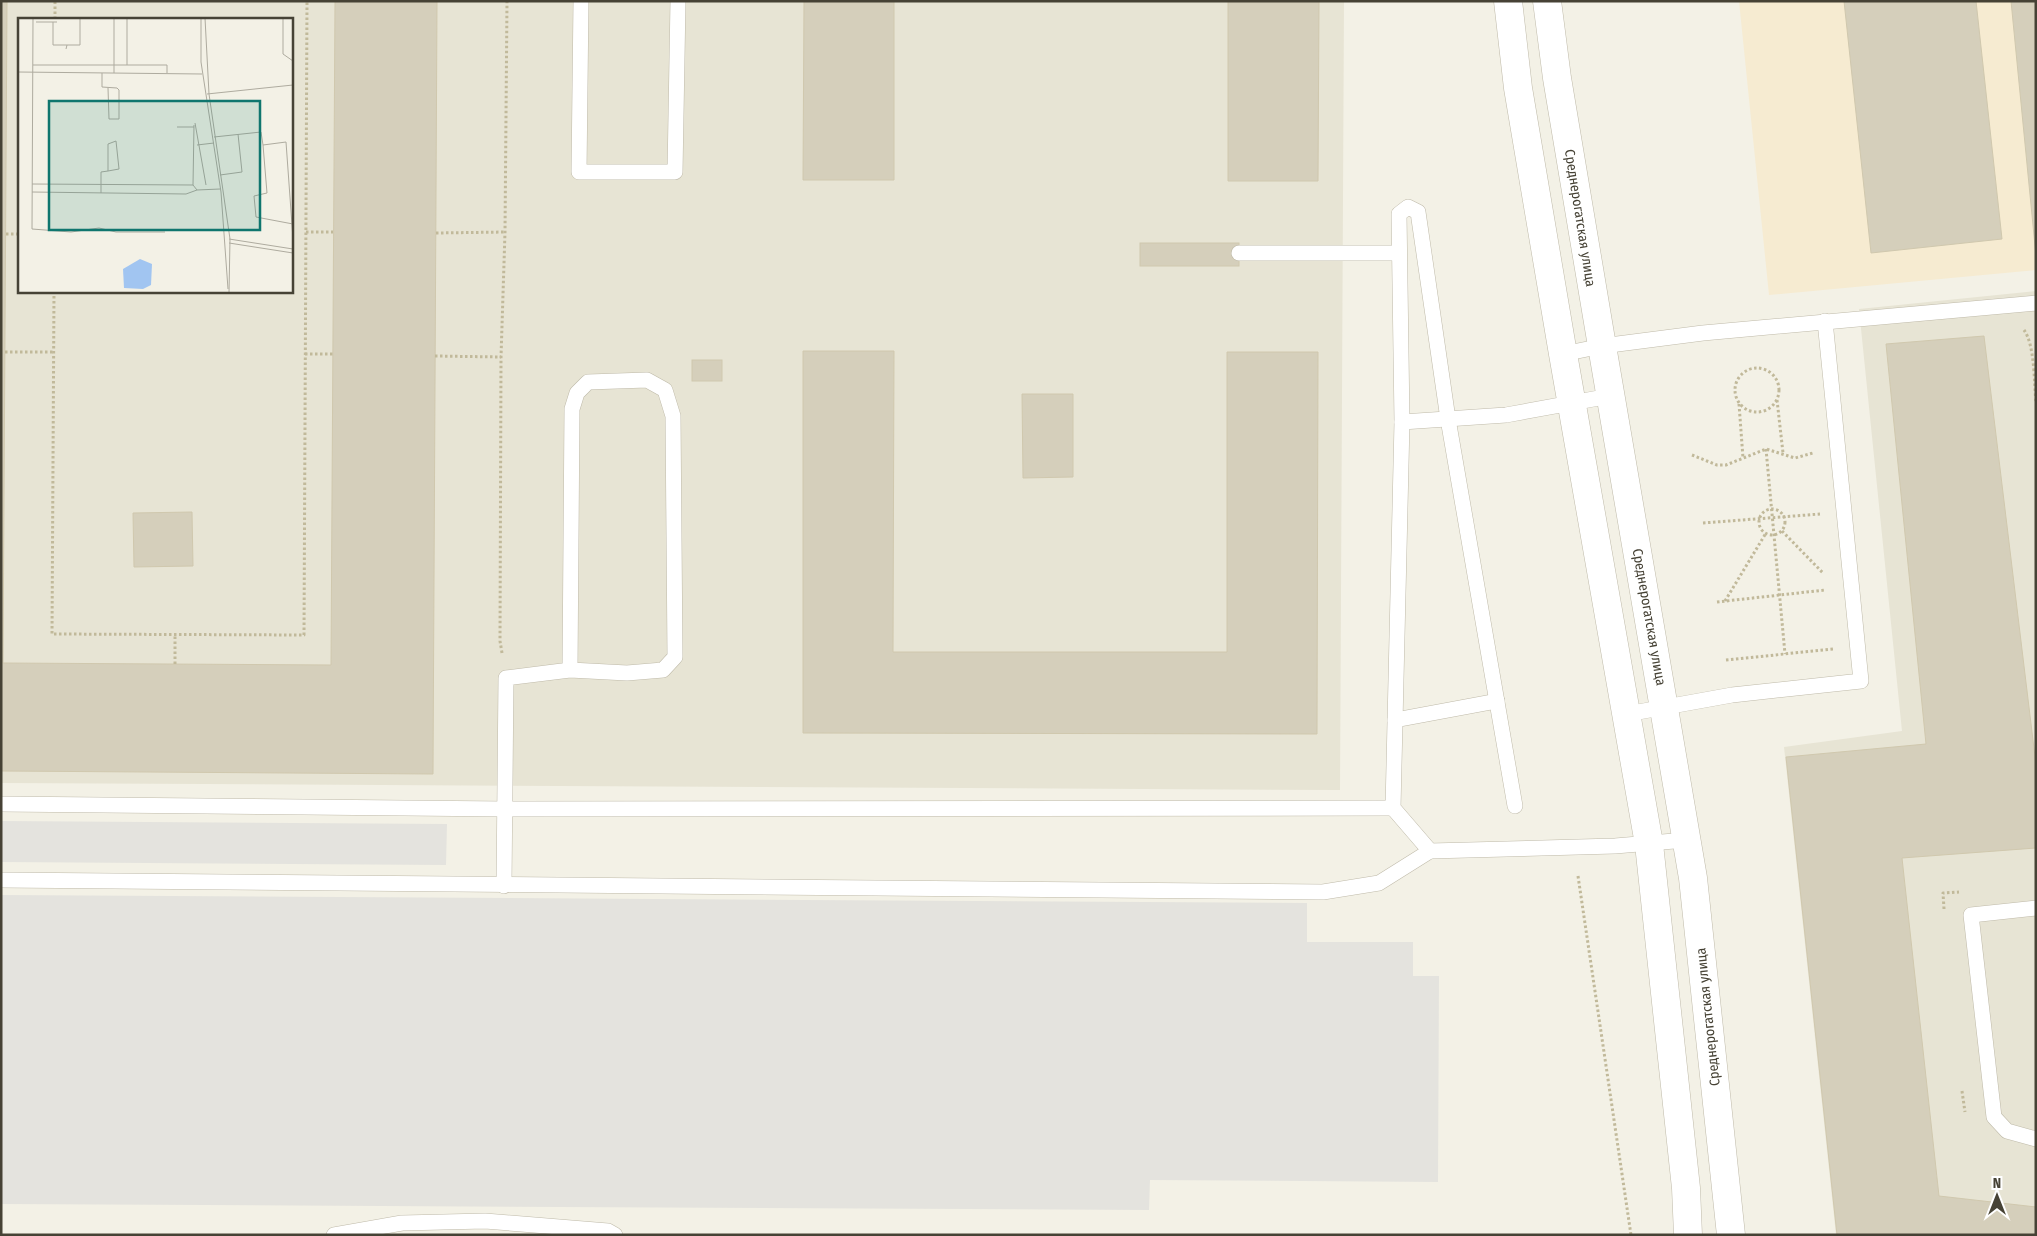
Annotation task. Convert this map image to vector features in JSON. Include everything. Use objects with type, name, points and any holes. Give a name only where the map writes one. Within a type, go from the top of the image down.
[{"type":"street","points":[[1508,1],[1518,88],[1649,844],[1686,1188],[1688,1235]]},
{"type":"street","name":"Среднерогатская улица","points":[[1547,1],[1557,78],[1693,878],[1731,1235]]},
{"type":"lane","points":[[581,1],[579,172],[675,172],[678,1]]},
{"type":"lane","points":[[1430,851],[1393,808],[1402,422],[1399,214],[1408,207],[1418,212],[1448,419],[1515,806]]},
{"type":"lane","points":[[1239,253],[1399,253]]},
{"type":"lane","points":[[1563,354],[1602,346],[1703,333],[2036,303]]},
{"type":"lane","points":[[1627,714],[1732,695],[1861,681],[1858,646],[1845,588],[1844,512],[1825,322]]},
{"type":"lane","points":[[504,886],[506,678],[570,670],[627,673],[662,670],[675,657],[673,416],[665,390],[646,380],[588,382],[577,393],[572,409],[570,670]]},
{"type":"lane","points":[[1402,422],[1506,414],[1610,396]]},
{"type":"lane","points":[[1395,720],[1497,701]]},
{"type":"lane","points":[[1,804],[505,808],[1393,808]]},
{"type":"lane","points":[[1,880],[1323,892],[1378,883],[1430,851],[1649,844],[1686,840]]},
{"type":"lane","points":[[2036,908],[1971,915],[1994,1117],[2007,1131],[2036,1138]]},
{"type":"lane","points":[[334,1235],[402,1223],[485,1221],[608,1231],[615,1235]]},
{"type":"path","points":[[55,1],[55,18]]},
{"type":"path","points":[[54,292],[52,634],[304,635],[308,1]]},
{"type":"path","points":[[506,678],[500,641],[501,357],[505,232],[507,1]]},
{"type":"path","points":[[306,232],[333,232]]},
{"type":"path","points":[[436,232],[505,232]]},
{"type":"path","points":[[6,234],[18,234]]},
{"type":"path","points":[[2023,330],[2027,335],[2031,349],[2036,403]]},
{"type":"path","points":[[5,352],[54,352]]},
{"type":"path","points":[[306,354],[333,354]]},
{"type":"path","points":[[435,356],[501,357]]},
{"type":"path","points":[[1743,458],[1735,390],[1736,383],[1740,376],[1752,369],[1759,368],[1772,373],[1779,386],[1777,400],[1783,453]]},
{"type":"path","points":[[1738,403],[1751,412],[1759,413],[1766,411],[1777,400]]},
{"type":"path","points":[[1692,455],[1717,465],[1726,465],[1766,449],[1795,458],[1810,455],[1836,436]]},
{"type":"path","points":[[1766,449],[1785,654]]},
{"type":"path","points":[[1771,509],[1779,511],[1784,517],[1782,530],[1774,535],[1766,533],[1760,527],[1760,518],[1764,512],[1771,509]]},
{"type":"path","points":[[1703,523],[1844,512]]},
{"type":"path","points":[[1782,530],[1845,588]]},
{"type":"path","points":[[1724,602],[1766,533]]},
{"type":"path","points":[[1717,602],[1845,588]]},
{"type":"path","points":[[175,634],[175,664]]},
{"type":"path","points":[[1726,660],[1858,646]]},
{"type":"path","points":[[1578,876],[1631,1235]]},
{"type":"shaded area","points":[[1,1],[1344,1],[1340,790],[1,783]]},
{"type":"shaded area","points":[[1739,1],[2036,1],[2036,270],[1769,295]]},
{"type":"shaded area","points":[[2036,291],[2036,1235],[1836,1235],[1784,747],[1902,731],[1859,309]]},
{"type":"shaded area","points":[[1,821],[447,824],[446,865],[1,862]]},
{"type":"shaded area","points":[[1,895],[1307,903],[1307,942],[1413,942],[1413,976],[1439,976],[1438,1182],[1150,1180],[1149,1210],[1,1204]]},
{"type":"building","points":[[1,1],[7,1],[3,663],[331,665],[335,1],[437,1],[433,774],[1,771]]},
{"type":"building","points":[[804,1],[894,1],[894,180],[803,180]]},
{"type":"building","points":[[1228,1],[1319,1],[1318,181],[1228,181]]},
{"type":"building","points":[[1844,1],[1976,1],[2002,239],[1871,253]]},
{"type":"building","points":[[2011,1],[2036,1],[2036,256]]},
{"type":"building","points":[[1140,243],[1239,243],[1239,266],[1140,266]]},
{"type":"building","points":[[1984,336],[2036,765],[2036,848],[1902,858],[1939,1196],[2036,1207],[2036,1235],[1837,1235],[1786,757],[1926,744],[1886,344]]},
{"type":"building","points":[[803,351],[894,351],[893,652],[1227,652],[1227,352],[1318,352],[1317,734],[803,733]]},
{"type":"building","points":[[692,360],[722,360],[722,381],[692,381]]},
{"type":"building","points":[[1022,394],[1073,394],[1073,477],[1023,478]]},
{"type":"building","points":[[192,512],[193,566],[134,567],[133,513]]}]
